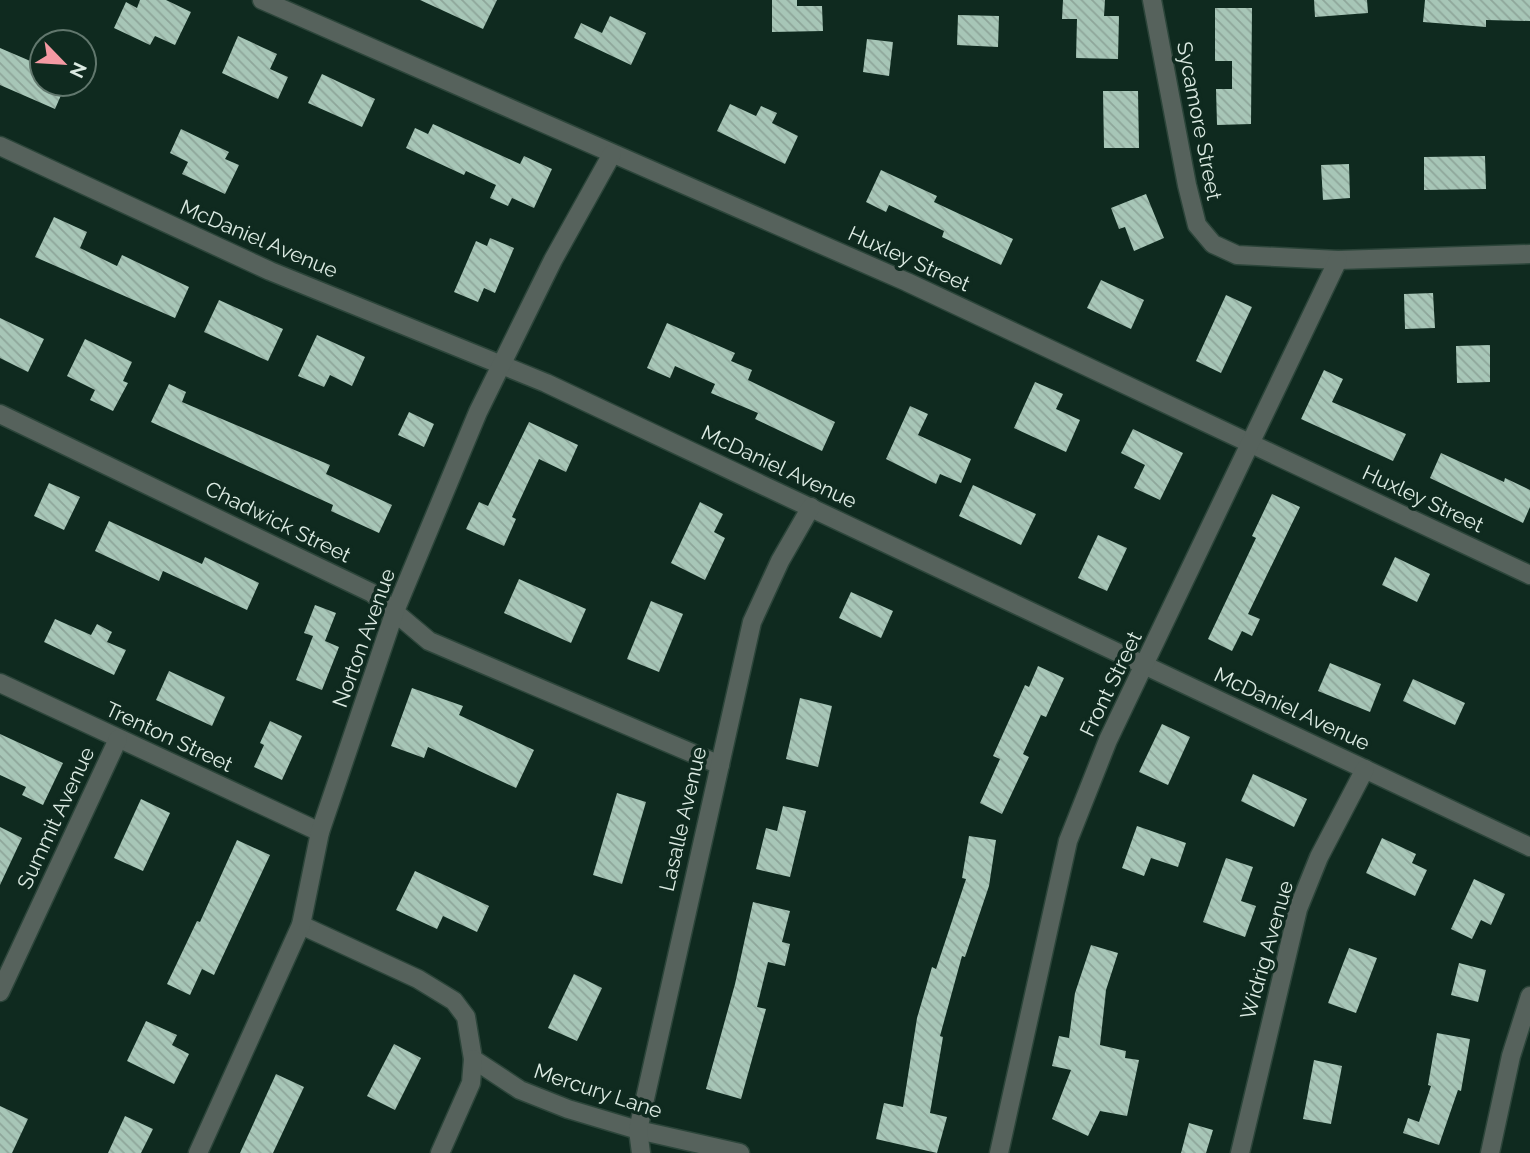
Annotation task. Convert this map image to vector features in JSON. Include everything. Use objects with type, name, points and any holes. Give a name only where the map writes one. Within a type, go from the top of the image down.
[{"type":"street","name":"Huxley Street","points":[[262,0],[906,282],[1530,575]]},
{"type":"street","name":"Sycamore Street","points":[[1152,0],[1197,225],[1213,244],[1237,255],[1338,260],[1530,254]]},
{"type":"street","name":"McDaniel Avenue","points":[[0,146],[270,271],[502,364],[1145,664],[1530,848]]},
{"type":"street","name":"Norton Avenue","points":[[198,1153],[301,925],[320,832],[395,611],[502,364],[553,260],[612,154]]},
{"type":"street","name":"Front Street","points":[[999,1153],[1068,841],[1108,740],[1338,260]]},
{"type":"street","name":"Chadwick Street","points":[[0,414],[372,593],[429,641],[720,765]]},
{"type":"street","name":"Lasalle Avenue","points":[[641,1153],[638,1130],[751,622],[780,561],[811,507]]},
{"type":"street","name":"Trenton Street","points":[[0,683],[320,832]]},
{"type":"street","name":"Summit Avenue","points":[[0,992],[118,739]]},
{"type":"street","name":"Widrig Avenue","points":[[1240,1153],[1298,909],[1319,857],[1365,769]]},
{"type":"street","points":[[301,925],[418,979],[454,1001],[466,1017],[473,1059],[471,1083],[440,1153]]},
{"type":"street","points":[[1490,1153],[1511,1056],[1530,996]]},
{"type":"street","name":"Mercury Lane","points":[[473,1059],[520,1090],[638,1130],[740,1153]]},
{"type":"building","points":[[140,0],[166,0],[191,12],[175,45],[155,36],[150,45],[114,28],[126,2],[137,8]]},
{"type":"building","points":[[420,0],[497,0],[483,29]]},
{"type":"building","points":[[772,0],[797,0],[797,6],[822,6],[823,31],[772,32]]},
{"type":"building","points":[[1063,0],[1105,0],[1104,16],[1119,16],[1118,59],[1076,58],[1077,19],[1062,19]]},
{"type":"building","points":[[1314,0],[1367,0],[1368,13],[1315,17]]},
{"type":"building","points":[[1425,0],[1530,0],[1530,21],[1486,20],[1486,27],[1423,22]]},
{"type":"building","points":[[1215,8],[1252,8],[1251,124],[1217,125],[1216,89],[1232,89],[1232,61],[1215,61]]},
{"type":"building","points":[[958,15],[999,16],[998,47],[957,45]]},
{"type":"building","points":[[610,16],[646,33],[631,65],[574,38],[581,23],[602,33]]},
{"type":"building","points":[[238,36],[277,54],[270,69],[288,77],[278,99],[222,73]]},
{"type":"building","points":[[867,39],[893,42],[889,76],[863,72]]},
{"type":"building","points":[[0,48],[28,60],[28,97],[0,85]]},
{"type":"building","points":[[322,74],[375,99],[362,127],[308,103]]},
{"type":"building","points":[[1103,91],[1138,91],[1139,148],[1104,148]]},
{"type":"building","points":[[30,98],[60,98],[55,109]]},
{"type":"building","points":[[730,104],[756,116],[761,106],[777,113],[772,123],[798,136],[785,164],[717,131]]},
{"type":"building","points":[[433,124],[520,164],[524,156],[552,169],[534,208],[512,198],[508,206],[490,198],[496,185],[466,171],[464,175],[406,148],[415,128],[428,134]]},
{"type":"building","points":[[181,129],[229,152],[225,159],[239,165],[225,194],[182,174],[188,162],[170,153]]},
{"type":"building","points":[[1485,156],[1486,189],[1424,190],[1424,157]]},
{"type":"building","points":[[1349,164],[1350,198],[1323,200],[1321,165]]},
{"type":"building","points":[[881,170],[937,196],[934,202],[1013,239],[1001,265],[942,237],[944,231],[889,205],[886,212],[866,202]]},
{"type":"building","points":[[1146,194],[1164,238],[1134,251],[1125,227],[1119,229],[1111,208]]},
{"type":"building","points":[[54,217],[87,232],[80,248],[117,266],[122,255],[189,287],[175,318],[35,257]]},
{"type":"building","points":[[490,238],[514,248],[495,293],[484,288],[478,302],[454,292],[476,241],[487,246]]},
{"type":"building","points":[[1101,280],[1144,300],[1131,329],[1087,308]]},
{"type":"building","points":[[1433,293],[1435,328],[1405,329],[1404,294]]},
{"type":"building","points":[[1226,295],[1252,307],[1221,373],[1196,361]]},
{"type":"building","points":[[219,300],[283,329],[268,361],[204,332]]},
{"type":"building","points":[[0,318],[44,339],[28,372],[0,358]]},
{"type":"building","points":[[667,323],[735,353],[731,361],[752,370],[748,380],[835,422],[822,451],[755,419],[758,413],[711,393],[715,384],[675,366],[670,378],[647,368]]},
{"type":"building","points":[[317,335],[365,357],[352,386],[330,375],[324,387],[298,376]]},
{"type":"building","points":[[85,339],[132,362],[123,381],[128,383],[113,411],[90,400],[95,390],[67,376]]},
{"type":"building","points":[[1490,345],[1490,382],[1457,383],[1456,346]]},
{"type":"building","points":[[1324,370],[1343,379],[1332,402],[1406,434],[1393,461],[1301,419]]},
{"type":"building","points":[[1035,382],[1063,394],[1056,409],[1080,420],[1066,452],[1014,428]]},
{"type":"building","points":[[169,384],[186,392],[182,402],[330,465],[326,474],[392,505],[379,533],[331,511],[333,505],[151,422]]},
{"type":"building","points":[[910,406],[928,414],[918,435],[971,459],[961,483],[940,474],[936,484],[886,459]]},
{"type":"building","points":[[409,412],[434,424],[424,447],[398,435]]},
{"type":"building","points":[[529,422],[578,445],[566,472],[539,459],[512,517],[516,519],[504,546],[466,529],[479,502],[488,506]]},
{"type":"building","points":[[1133,429],[1183,453],[1160,500],[1134,488],[1145,465],[1121,453]]},
{"type":"building","points":[[1441,453],[1504,482],[1505,478],[1530,490],[1530,507],[1523,523],[1430,478]]},
{"type":"building","points":[[49,483],[80,497],[64,530],[34,516]]},
{"type":"building","points":[[973,485],[1036,514],[1021,545],[959,516]]},
{"type":"building","points":[[1272,494],[1300,507],[1248,614],[1260,619],[1252,636],[1242,631],[1232,651],[1208,639],[1256,538],[1252,536]]},
{"type":"building","points":[[700,502],[723,514],[714,532],[725,538],[705,580],[671,563]]},
{"type":"building","points":[[109,521],[202,564],[205,557],[259,583],[247,610],[163,571],[159,581],[95,551]]},
{"type":"building","points":[[1098,535],[1127,548],[1107,591],[1078,578]]},
{"type":"building","points":[[1395,557],[1430,574],[1417,602],[1382,585]]},
{"type":"building","points":[[519,579],[586,609],[571,643],[504,613]]},
{"type":"building","points":[[851,592],[893,611],[881,638],[839,618]]},
{"type":"building","points":[[651,601],[683,614],[659,672],[627,659]]},
{"type":"building","points":[[315,605],[336,613],[325,641],[339,647],[322,690],[296,680],[313,636],[304,633]]},
{"type":"building","points":[[55,619],[91,635],[97,624],[112,632],[107,642],[126,650],[114,675],[44,642]]},
{"type":"building","points":[[1330,663],[1381,684],[1370,712],[1318,691]]},
{"type":"building","points":[[1038,666],[1064,678],[1046,717],[1041,715],[1023,754],[1029,757],[1002,814],[980,803],[1000,759],[993,756],[1025,685],[1029,687]]},
{"type":"building","points":[[169,671],[225,697],[212,726],[156,700]]},
{"type":"building","points":[[1413,679],[1465,703],[1455,725],[1403,701]]},
{"type":"building","points":[[412,688],[463,706],[459,715],[534,750],[516,788],[428,747],[424,758],[391,746]]},
{"type":"building","points":[[800,698],[832,706],[818,767],[786,759]]},
{"type":"building","points":[[270,721],[302,736],[282,780],[254,767],[264,745],[260,743]]},
{"type":"building","points":[[1162,724],[1190,737],[1168,785],[1139,772]]},
{"type":"building","points":[[0,734],[63,763],[43,805],[22,795],[26,787],[0,775]]},
{"type":"building","points":[[1253,774],[1307,799],[1294,827],[1241,801]]},
{"type":"building","points":[[617,793],[646,802],[622,884],[593,875]]},
{"type":"building","points":[[141,799],[170,813],[143,871],[114,858]]},
{"type":"building","points":[[783,806],[806,811],[790,877],[756,869],[766,828],[777,831]]},
{"type":"building","points":[[1137,826],[1186,843],[1178,867],[1151,858],[1144,876],[1122,868]]},
{"type":"building","points":[[0,827],[22,838],[0,885]]},
{"type":"building","points":[[969,836],[996,840],[989,886],[965,957],[962,956],[940,1036],[943,1037],[930,1113],[947,1117],[937,1153],[876,1139],[884,1103],[903,1107],[917,1018],[932,967],[936,969],[966,879],[962,878]]},
{"type":"building","points":[[1382,838],[1416,854],[1412,863],[1427,870],[1415,896],[1366,873]]},
{"type":"building","points":[[237,840],[270,855],[214,975],[202,969],[190,995],[167,984],[197,921],[200,922]]},
{"type":"building","points":[[1226,858],[1253,867],[1241,901],[1256,906],[1245,937],[1203,922]]},
{"type":"building","points":[[415,871],[489,906],[477,932],[443,916],[437,929],[396,910]]},
{"type":"building","points":[[1474,879],[1505,894],[1491,925],[1481,920],[1472,939],[1451,929]]},
{"type":"building","points":[[753,902],[790,911],[782,942],[790,944],[785,966],[768,962],[757,1007],[766,1009],[741,1099],[706,1089],[735,984]]},
{"type":"building","points":[[1091,945],[1118,953],[1106,990],[1100,1045],[1126,1051],[1125,1058],[1139,1060],[1127,1116],[1100,1111],[1088,1136],[1052,1119],[1071,1070],[1052,1066],[1059,1036],[1069,1038],[1075,993]]},
{"type":"building","points":[[1349,948],[1377,958],[1356,1013],[1328,1003]]},
{"type":"building","points":[[1459,963],[1486,970],[1478,1002],[1451,995]]},
{"type":"building","points":[[574,974],[602,988],[577,1041],[548,1028]]},
{"type":"building","points":[[146,1021],[177,1035],[172,1045],[189,1054],[174,1084],[127,1061]]},
{"type":"building","points":[[1437,1033],[1470,1039],[1461,1091],[1458,1090],[1439,1145],[1403,1133],[1408,1118],[1419,1122],[1431,1086],[1428,1085]]},
{"type":"building","points":[[394,1044],[421,1058],[395,1110],[367,1096]]},
{"type":"building","points":[[1314,1060],[1342,1066],[1331,1124],[1303,1119]]},
{"type":"building","points":[[276,1074],[304,1087],[273,1153],[240,1153]]},
{"type":"building","points":[[0,1106],[28,1119],[12,1153],[0,1153]]},
{"type":"building","points":[[125,1116],[153,1129],[141,1153],[108,1153]]},
{"type":"building","points":[[1189,1123],[1213,1130],[1206,1153],[1181,1153]]}]
